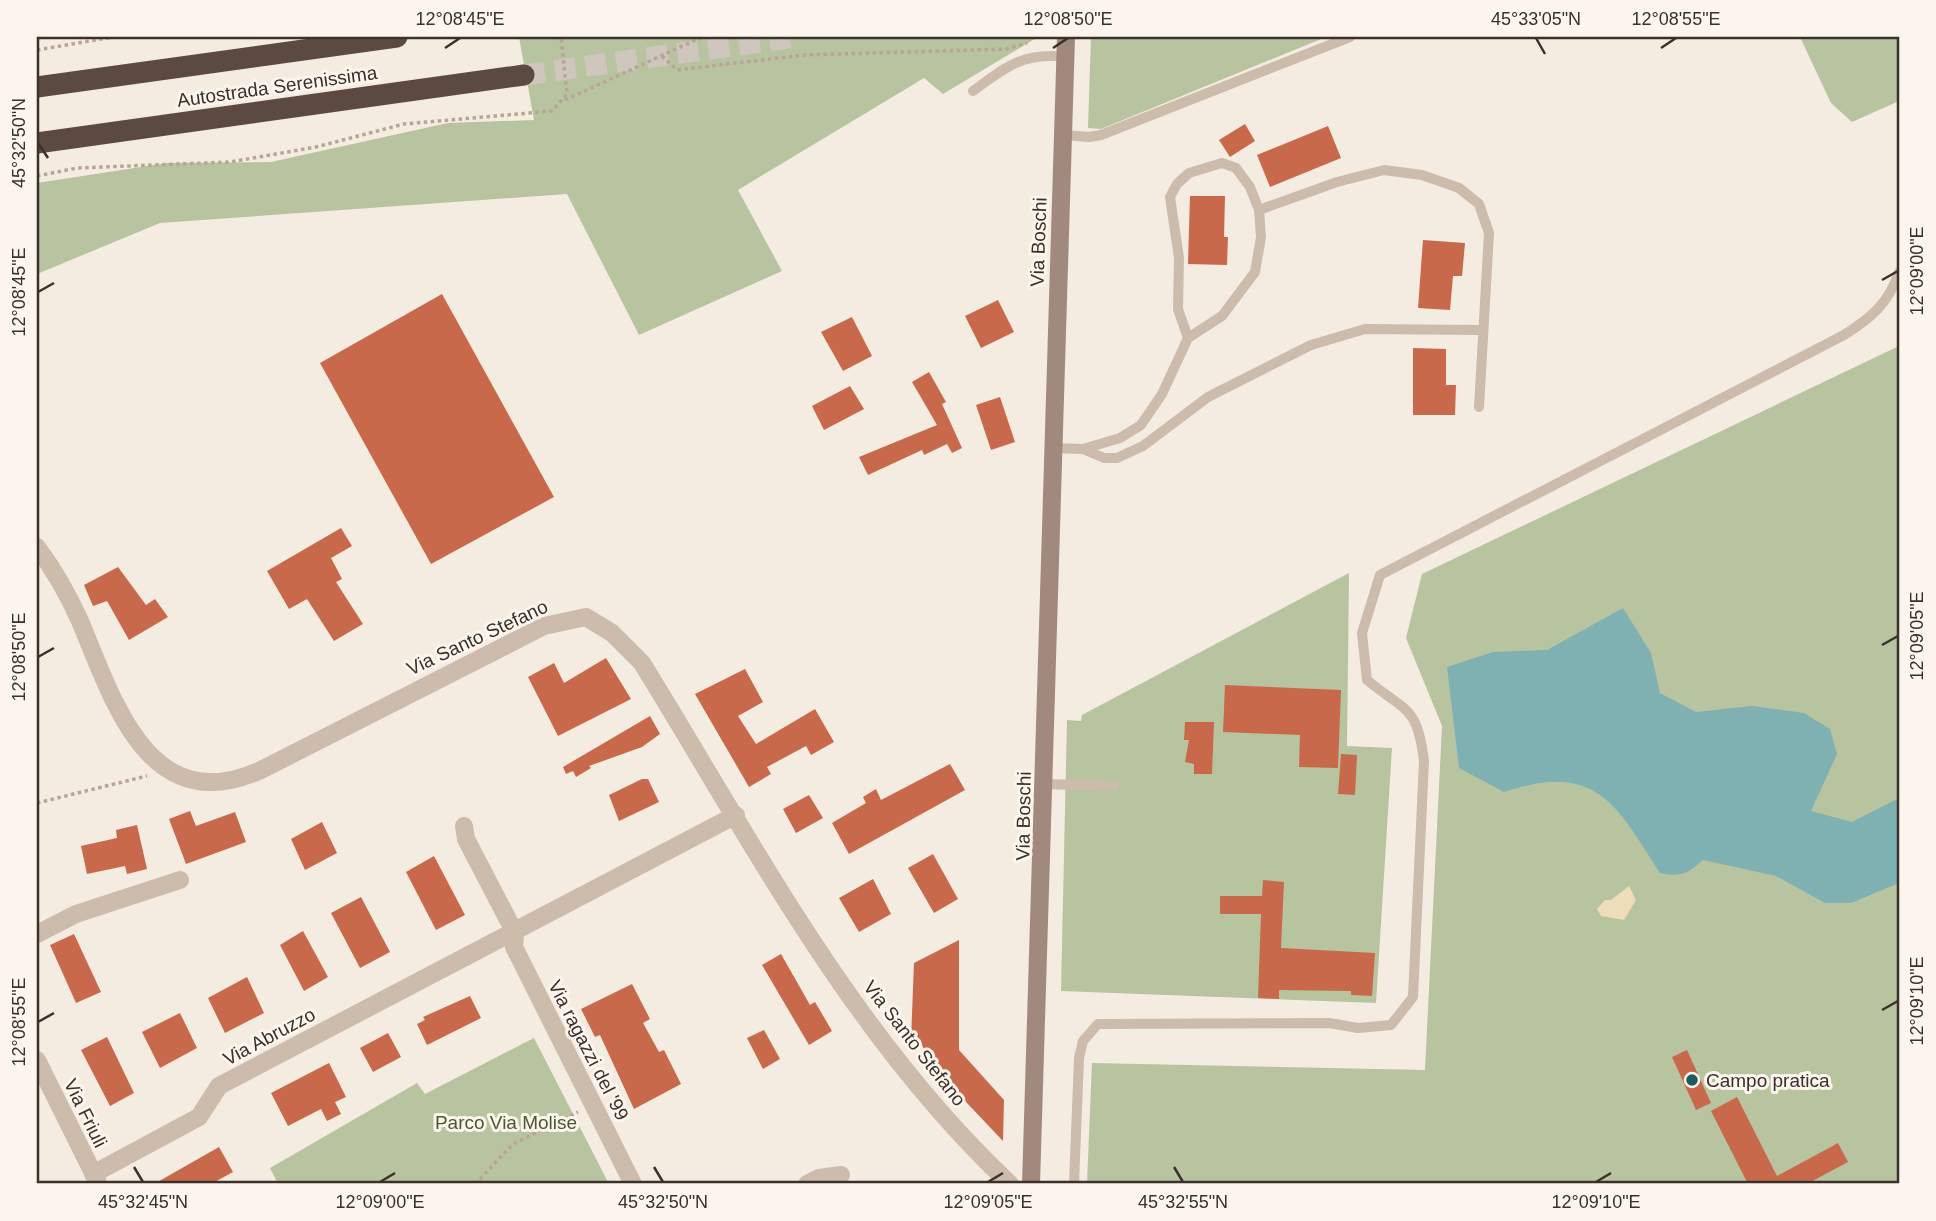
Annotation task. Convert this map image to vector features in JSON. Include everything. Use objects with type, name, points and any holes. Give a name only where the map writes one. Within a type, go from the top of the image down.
[{"type":"highway","name":"Autostrada Serenissima","points":[[37,87],[397,37]]},
{"type":"highway","name":"Autostrada Serenissima","points":[[37,143],[524,75]]},
{"type":"main road","name":"Via Boschi","points":[[1031,1184],[1066,37]]},
{"type":"street","name":"Via Santo Stefano","points":[[37,547],[69,597],[117,710],[139,742],[170,770],[201,781],[240,780],[544,625],[586,617],[612,633],[642,663],[837,977],[919,1085],[1010,1184]]},
{"type":"street","points":[[515,933],[526,923],[736,815]]},
{"type":"street","name":"Via ragazzi del '99","points":[[464,826],[466,839],[515,933],[514,947],[633,1184]]},
{"type":"street","points":[[37,934],[76,914],[180,880]]},
{"type":"street","name":"Via Abruzzo","points":[[96,1179],[199,1117],[219,1086],[476,949],[515,933]]},
{"type":"street","name":"Via Friuli","points":[[37,1060],[96,1179]]},
{"type":"street","points":[[807,1184],[819,1178],[841,1175]]},
{"type":"lane","points":[[1063,135],[1088,138],[1101,135],[1350,37]]},
{"type":"lane","points":[[973,91],[1016,61],[1040,55],[1066,57]]},
{"type":"lane","points":[[1053,448],[1083,449],[1120,438],[1141,425],[1162,394],[1188,338],[1222,316],[1255,272],[1261,237],[1259,210],[1250,187],[1236,168],[1222,163],[1189,173],[1177,184],[1170,197],[1179,258],[1178,309],[1188,338]]},
{"type":"lane","points":[[1259,210],[1384,170],[1422,175],[1460,188],[1479,204],[1489,233],[1479,407]]},
{"type":"lane","points":[[1074,1184],[1079,1058],[1083,1041],[1098,1024],[1329,1023],[1358,1028],[1391,1025],[1413,998],[1424,761],[1420,736],[1411,711],[1367,680],[1362,633],[1380,575],[1865,323],[1892,293],[1899,272]]},
{"type":"lane","points":[[1083,449],[1104,458],[1117,457],[1143,446],[1208,397],[1311,345],[1365,329],[1482,330]]},
{"type":"lane","points":[[1045,784],[1114,786]]},
{"type":"path","points":[[37,50],[113,37]]},
{"type":"path","points":[[561,37],[567,94],[563,101]]},
{"type":"path","points":[[37,176],[77,168],[230,162],[316,147],[404,124],[552,111],[563,101],[702,37]]},
{"type":"path","points":[[662,55],[677,70],[804,55],[1007,49],[1027,43],[1037,47]]},
{"type":"path","points":[[37,803],[170,770]]},
{"type":"path","points":[[475,1184],[513,1144],[573,1114]]},
{"type":"green space","points":[[519,37],[1038,37],[943,94],[924,78],[738,190],[782,271],[639,335],[567,194],[160,223],[37,274],[37,183],[167,163],[271,162],[448,123],[534,120]]},
{"type":"green space","points":[[1091,37],[1326,37],[1101,129],[1088,128]]},
{"type":"green space","points":[[1800,37],[1899,37],[1899,101],[1852,122],[1831,103]]},
{"type":"green space","points":[[1899,346],[1899,1184],[1087,1184],[1092,1063],[1425,1070],[1442,726],[1406,638],[1422,574]]},
{"type":"green space","points":[[1349,573],[1347,746],[1392,748],[1376,1003],[1061,991],[1067,720],[1081,721],[1082,715]]},
{"type":"green space","name":"Parco Via Molise","points":[[534,1038],[609,1184],[278,1184],[270,1168],[417,1083],[425,1094]]},
{"type":"sand","points":[[1629,886],[1636,900],[1624,920],[1601,916],[1597,909],[1605,900],[1611,900]]},
{"type":"water","points":[[1623,608],[1651,653],[1660,693],[1696,712],[1752,706],[1804,713],[1830,729],[1837,754],[1811,811],[1852,822],[1899,798],[1899,883],[1851,903],[1825,903],[1776,876],[1703,860],[1683,873],[1660,873],[1630,827],[1600,795],[1582,786],[1561,782],[1535,784],[1504,792],[1459,768],[1447,667],[1493,652],[1547,650]]},
{"type":"building","points":[[1245,124],[1255,141],[1230,157],[1219,140]]},
{"type":"building","points":[[1328,126],[1341,158],[1270,187],[1257,155]]},
{"type":"building","points":[[1190,196],[1225,196],[1224,237],[1228,237],[1227,265],[1188,264]]},
{"type":"building","points":[[1423,240],[1465,243],[1462,276],[1453,276],[1450,310],[1418,308]]},
{"type":"building","points":[[442,294],[554,497],[431,564],[320,363]]},
{"type":"building","points":[[998,300],[1014,332],[981,348],[965,316]]},
{"type":"building","points":[[852,317],[872,356],[843,371],[821,332]]},
{"type":"building","points":[[1413,348],[1446,349],[1446,385],[1456,385],[1455,415],[1413,415]]},
{"type":"building","points":[[929,372],[946,402],[942,404],[962,448],[952,453],[947,444],[924,455],[922,450],[868,475],[859,457],[937,425],[912,382]]},
{"type":"building","points":[[850,386],[864,409],[824,430],[812,406]]},
{"type":"building","points":[[1000,397],[1015,442],[991,450],[976,405]]},
{"type":"building","points":[[341,528],[352,546],[331,558],[342,579],[336,582],[363,624],[334,641],[307,599],[289,609],[267,571]]},
{"type":"building","points":[[118,567],[146,605],[155,599],[168,617],[129,640],[107,601],[93,606],[84,585]]},
{"type":"building","points":[[606,658],[631,699],[558,736],[528,677],[554,663],[564,683]]},
{"type":"building","points":[[745,669],[763,702],[738,716],[756,744],[815,709],[834,742],[811,755],[806,746],[767,767],[771,774],[749,787],[695,694]]},
{"type":"building","points":[[1225,685],[1341,690],[1338,768],[1299,767],[1300,735],[1223,732]]},
{"type":"building","points":[[650,716],[660,734],[642,747],[589,766],[591,768],[576,777],[573,771],[566,774],[563,767]]},
{"type":"building","points":[[1185,722],[1214,722],[1212,774],[1194,774],[1194,764],[1185,762],[1189,740],[1184,740]]},
{"type":"building","points":[[1341,754],[1357,755],[1355,795],[1338,794]]},
{"type":"building","points":[[950,764],[965,790],[849,854],[832,823],[866,803],[863,797],[876,789],[881,800]]},
{"type":"building","points":[[642,779],[648,779],[659,802],[619,821],[609,795]]},
{"type":"building","points":[[809,795],[823,818],[796,833],[783,809]]},
{"type":"building","points":[[190,811],[196,826],[235,812],[246,842],[186,864],[169,819]]},
{"type":"building","points":[[322,822],[337,853],[305,870],[291,839]]},
{"type":"building","points":[[137,825],[147,869],[127,874],[125,866],[87,874],[81,846],[117,838],[116,830]]},
{"type":"building","points":[[933,854],[958,899],[934,913],[908,868]]},
{"type":"building","points":[[434,856],[465,915],[436,930],[406,872]]},
{"type":"building","points":[[873,879],[891,914],[859,932],[839,898]]},
{"type":"building","points":[[1263,880],[1284,882],[1281,948],[1375,953],[1372,996],[1351,995],[1351,991],[1279,990],[1279,999],[1258,998],[1261,914],[1220,914],[1220,896],[1262,896]]},
{"type":"building","points":[[361,897],[390,952],[360,968],[331,913]]},
{"type":"building","points":[[303,931],[328,977],[304,991],[280,945]]},
{"type":"building","points":[[74,934],[101,992],[76,1003],[50,945]]},
{"type":"building","points":[[959,940],[959,1050],[1004,1100],[1003,1141],[930,1064],[920,1040],[911,1040],[914,963]]},
{"type":"building","points":[[781,954],[810,1005],[815,1002],[832,1031],[809,1045],[762,965]]},
{"type":"building","points":[[247,977],[264,1013],[225,1033],[208,998]]},
{"type":"building","points":[[632,984],[650,1019],[643,1023],[659,1052],[664,1050],[681,1084],[634,1109],[600,1035],[595,1037],[581,1009]]},
{"type":"building","points":[[470,996],[481,1018],[427,1045],[417,1024],[425,1020],[423,1017]]},
{"type":"building","points":[[180,1013],[197,1048],[160,1068],[142,1032]]},
{"type":"building","points":[[764,1030],[780,1059],[763,1069],[747,1038]]},
{"type":"building","points":[[388,1033],[401,1057],[373,1072],[360,1048]]},
{"type":"building","points":[[107,1037],[134,1093],[110,1106],[81,1050]]},
{"type":"building","name":"Campo pratica","points":[[1687,1050],[1711,1103],[1696,1110],[1672,1057]]},
{"type":"building","points":[[329,1063],[346,1097],[335,1102],[341,1114],[327,1121],[321,1109],[288,1126],[271,1093]]},
{"type":"building","points":[[1737,1097],[1777,1176],[1838,1143],[1848,1162],[1807,1184],[1748,1184],[1711,1111]]},
{"type":"building","points":[[219,1147],[233,1172],[211,1184],[154,1184]]},
{"type":"tunnel","points":[[524,75],[796,37]]},
{"type":"place","name":"Campo pratica","points":[[1692,1080]]}]
